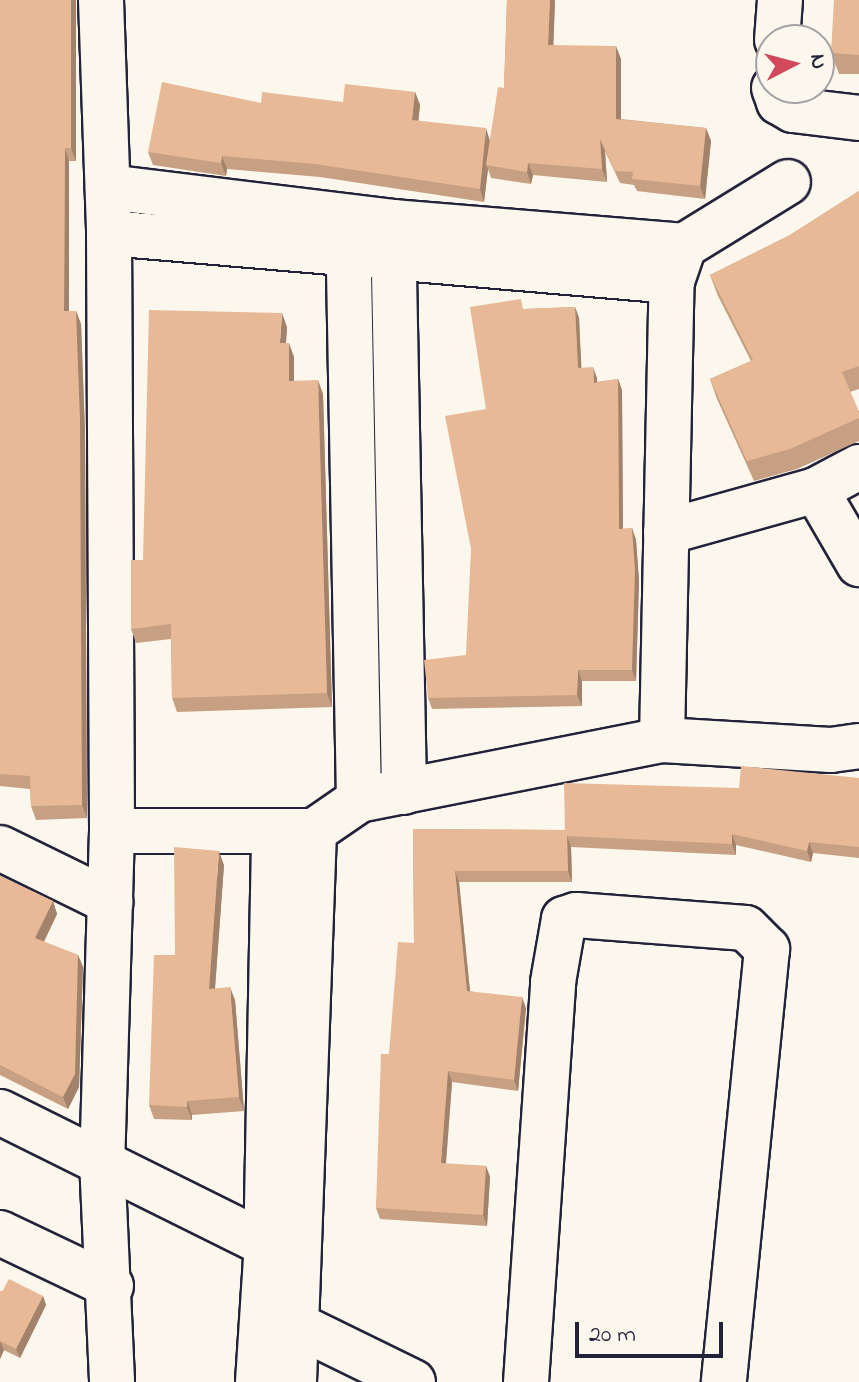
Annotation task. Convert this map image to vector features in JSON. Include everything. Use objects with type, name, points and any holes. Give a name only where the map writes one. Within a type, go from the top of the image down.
[{"type":"street","points":[[101,0],[109,233],[112,831],[102,1160],[111,1286],[112,1382]]},
{"type":"street","points":[[778,24],[780,0]]},
{"type":"street","points":[[782,104],[793,110],[859,118]]},
{"type":"street","points":[[109,233],[347,236],[678,264],[788,182]]},
{"type":"street","points":[[108,187],[347,236]]},
{"type":"street","points":[[347,236],[359,800]]},
{"type":"street","points":[[392,240],[404,792]]},
{"type":"street","points":[[662,740],[666,532],[678,264]]},
{"type":"street","points":[[666,532],[816,490],[859,467]]},
{"type":"street","points":[[816,490],[859,564]]},
{"type":"street","points":[[112,831],[294,832],[359,800],[662,740],[831,750],[859,746]]},
{"type":"street","points":[[258,1382],[279,1317],[294,832]]},
{"type":"street","points":[[0,848],[110,902]]},
{"type":"street","points":[[526,1382],[553,982],[564,919],[576,915],[746,928],[767,949],[724,1382]]},
{"type":"street","points":[[0,1112],[283,1252]]},
{"type":"street","points":[[0,1233],[111,1286]]},
{"type":"street","points":[[279,1317],[294,1382]]},
{"type":"street","points":[[279,1317],[413,1382]]},
{"type":"building","points":[[0,0],[71,0],[71,148],[65,148],[64,311],[76,311],[80,419],[82,805],[31,806],[30,776],[0,774]]},
{"type":"building","points":[[507,0],[550,0],[548,45],[616,46],[616,119],[706,128],[700,186],[632,179],[633,172],[615,171],[600,139],[602,169],[528,163],[527,172],[486,165],[498,87],[504,88]]},
{"type":"building","points":[[834,0],[859,0],[859,55],[835,53]]},
{"type":"building","points":[[162,82],[261,103],[262,92],[343,102],[345,84],[415,92],[412,120],[486,128],[480,189],[315,164],[222,156],[221,163],[148,152]]},
{"type":"building","points":[[859,191],[859,366],[842,372],[859,418],[790,449],[747,461],[710,379],[753,360],[710,275],[790,235]]},
{"type":"building","points":[[521,299],[523,309],[575,307],[578,368],[593,367],[594,383],[618,379],[619,529],[632,528],[635,570],[632,670],[578,670],[577,695],[428,698],[424,660],[466,655],[471,549],[445,416],[486,409],[470,307]]},
{"type":"building","points":[[149,310],[282,313],[280,343],[289,343],[289,381],[318,380],[327,693],[172,698],[171,624],[131,629],[131,560],[143,560]]},
{"type":"building","points":[[741,766],[859,778],[859,847],[809,842],[807,851],[732,834],[732,844],[567,836],[568,871],[455,871],[467,991],[522,997],[514,1080],[448,1071],[441,1163],[486,1166],[483,1215],[376,1208],[381,1054],[389,1054],[398,942],[414,943],[413,829],[565,830],[564,783],[739,788]]},
{"type":"building","points":[[174,847],[219,851],[209,989],[230,987],[239,1097],[187,1101],[187,1107],[149,1105],[154,955],[175,955]]},
{"type":"building","points":[[0,876],[53,901],[35,938],[78,955],[75,1074],[63,1097],[0,1065]]},
{"type":"building","points":[[9,1279],[43,1296],[16,1349],[0,1341],[0,1291]]}]
